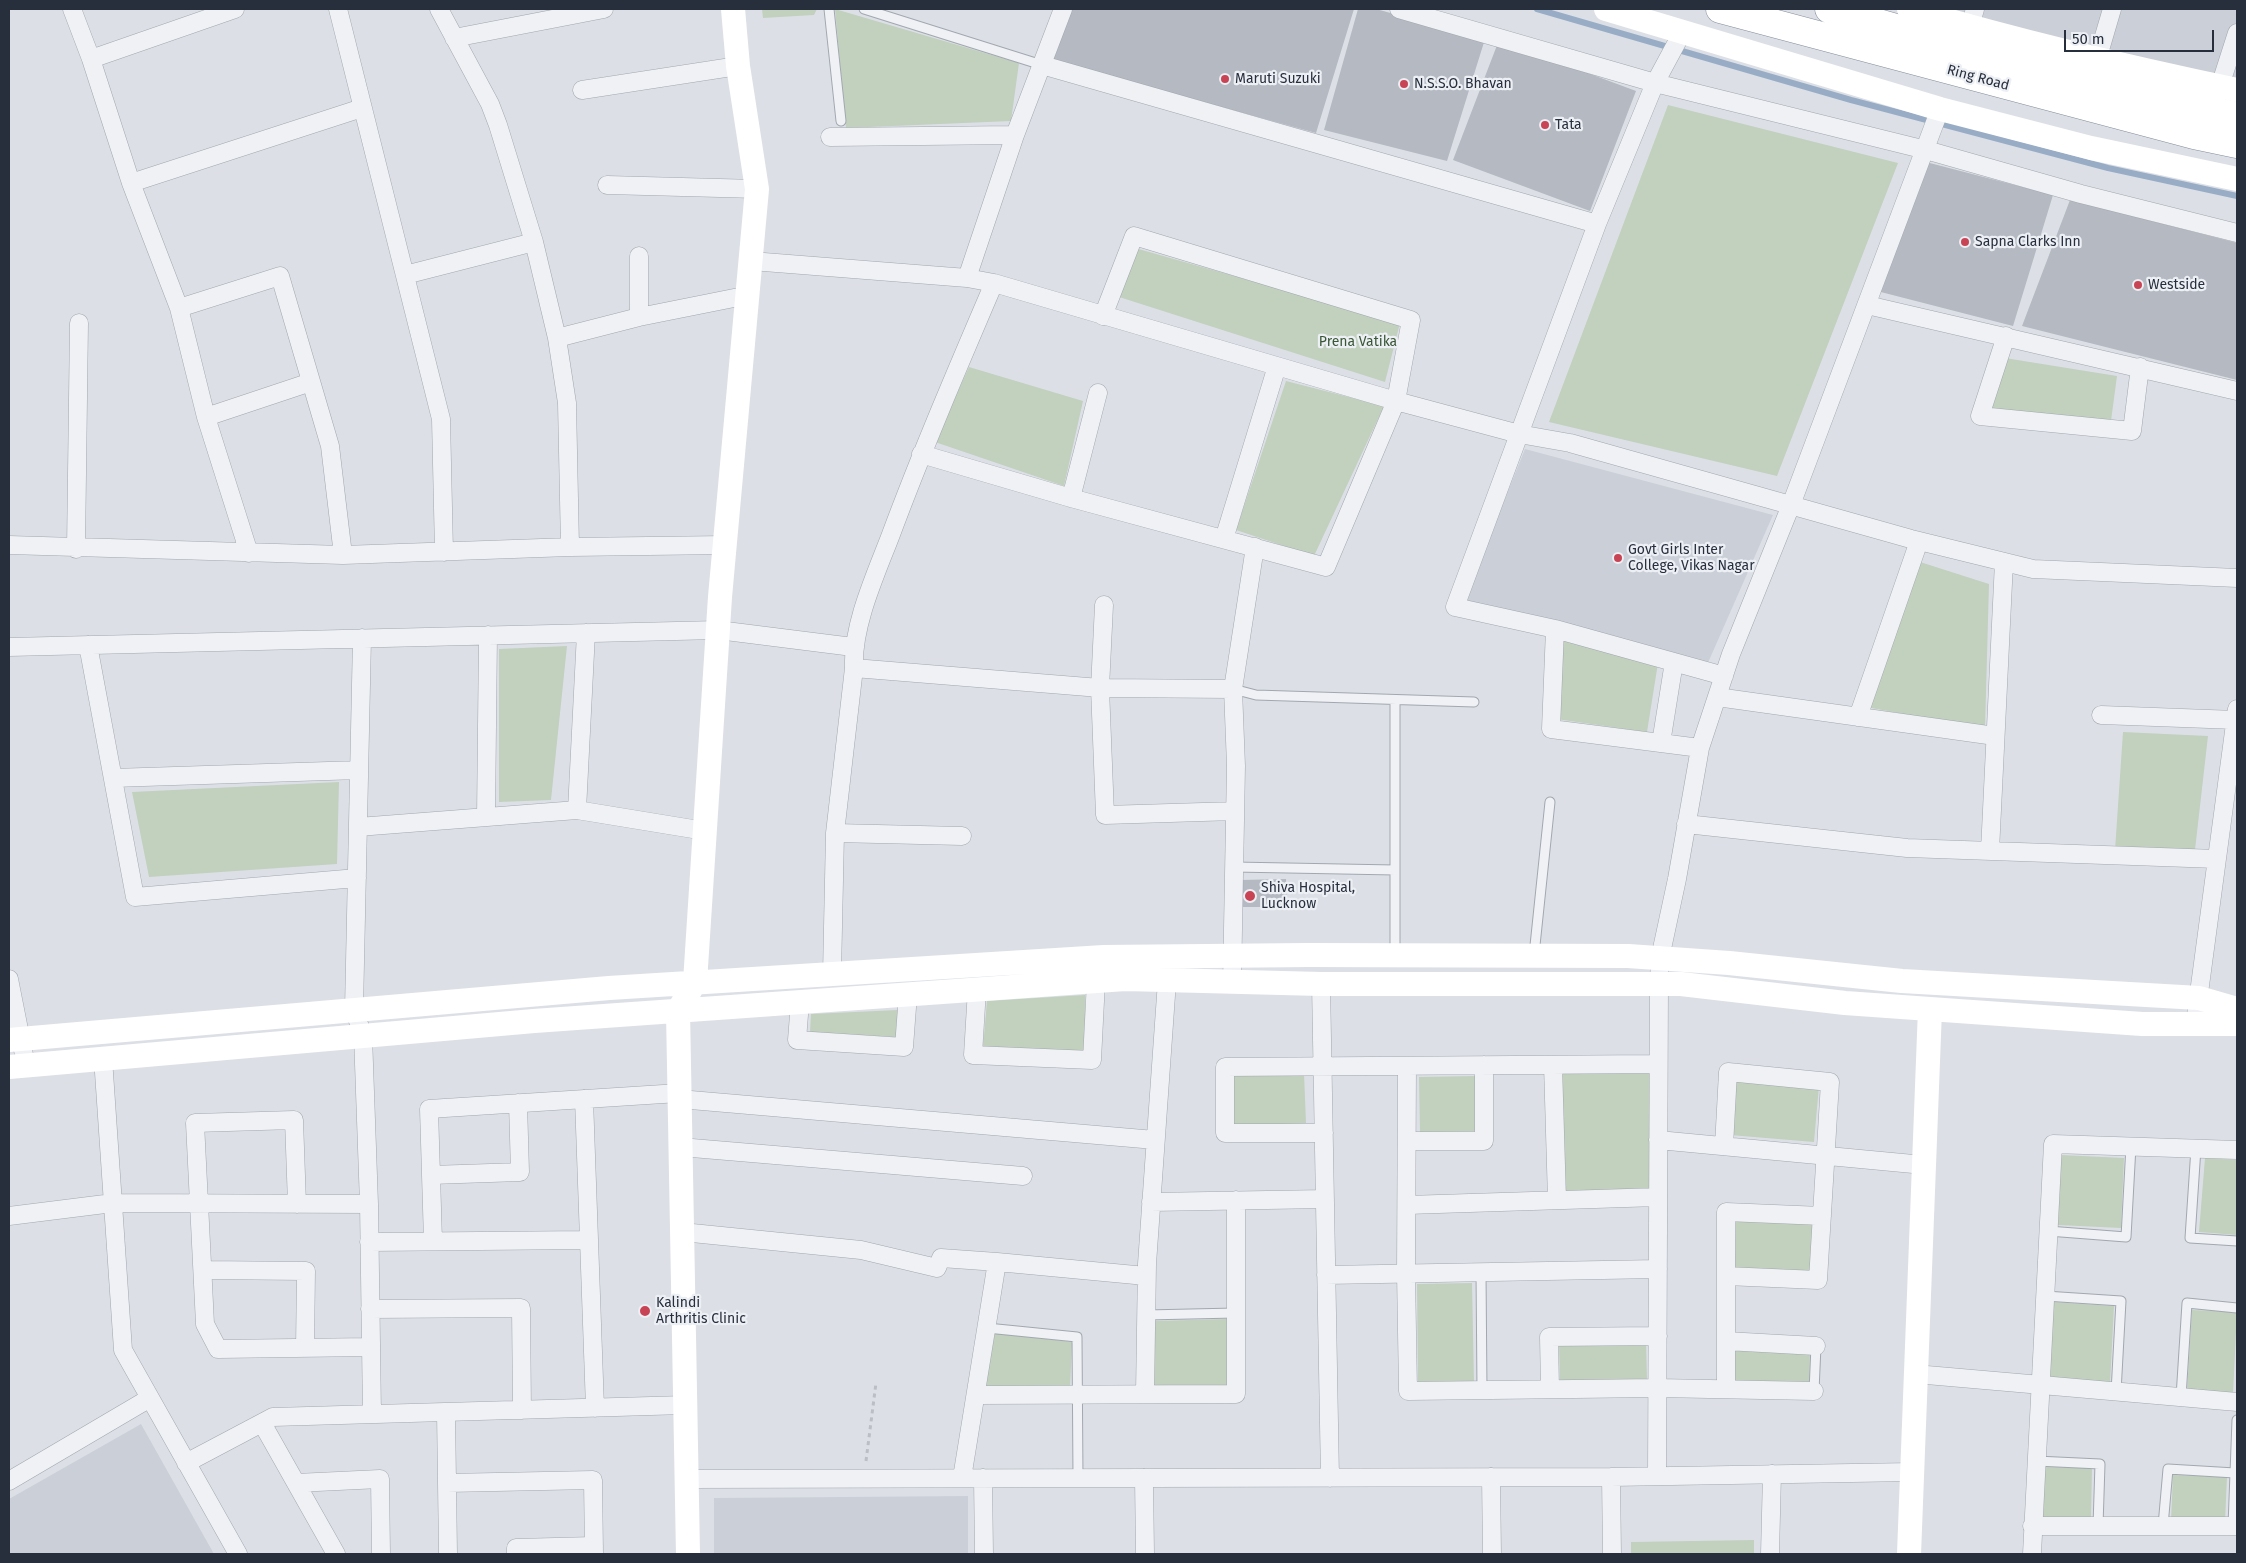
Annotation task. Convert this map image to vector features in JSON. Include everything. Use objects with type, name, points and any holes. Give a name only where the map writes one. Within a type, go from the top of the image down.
[{"type":"highway","name":"Ring Road","points":[[1720,9],[2194,135],[2237,144]]},
{"type":"highway","name":"Ring Road","points":[[1830,9],[1970,28],[2196,107],[2237,116]]},
{"type":"street","points":[[72,9],[91,59],[131,183],[179,308],[206,417],[249,553]]},
{"type":"street","points":[[91,59],[206,13],[235,9]]},
{"type":"street","points":[[338,9],[441,419],[444,552]]},
{"type":"street","points":[[439,9],[490,104],[534,242],[557,338],[567,403],[570,547]]},
{"type":"street","points":[[454,38],[604,9]]},
{"type":"street","points":[[688,1554],[678,1011],[695,982],[718,630],[757,190],[738,66],[733,9]]},
{"type":"street","points":[[967,278],[1015,135],[1062,9]]},
{"type":"street","points":[[1399,9],[1655,83],[1926,150],[2080,194],[2237,233]]},
{"type":"street","points":[[1606,9],[1681,36],[1937,119],[2091,148],[2237,179]]},
{"type":"street","points":[[1909,9],[1970,28],[2097,60],[2229,88],[2237,33]]},
{"type":"street","points":[[2097,60],[2112,9]]},
{"type":"street","points":[[1681,36],[1655,83],[1597,224],[1455,607],[1555,629],[1724,676]]},
{"type":"street","points":[[1042,65],[1597,224]]},
{"type":"street","points":[[582,90],[738,66]]},
{"type":"street","points":[[131,183],[362,108]]},
{"type":"street","points":[[1657,1476],[1660,958],[1678,879],[1700,748],[1724,676],[1868,304],[1937,119]]},
{"type":"street","points":[[830,137],[1015,135]]},
{"type":"street","points":[[607,185],[757,190]]},
{"type":"street","points":[[921,454],[1071,498],[1326,567],[1396,401],[1412,320],[1134,236],[1103,316]]},
{"type":"street","points":[[405,275],[534,242]]},
{"type":"street","points":[[638,256],[639,317]]},
{"type":"street","points":[[752,261],[967,278],[994,283],[1396,401],[1519,434],[1570,443],[1919,541],[2032,568],[2237,578]]},
{"type":"street","points":[[179,308],[280,276],[330,446],[343,556]]},
{"type":"street","points":[[832,974],[835,832],[854,668],[853,647],[880,562],[921,454],[994,283]]},
{"type":"street","points":[[557,338],[639,317],[748,296]]},
{"type":"street","points":[[1868,304],[2237,391]]},
{"type":"street","points":[[76,549],[79,323]]},
{"type":"street","points":[[2006,336],[1980,416],[2132,431],[2140,367]]},
{"type":"street","points":[[1224,539],[1277,366]]},
{"type":"street","points":[[206,417],[311,382]]},
{"type":"street","points":[[1071,498],[1098,393]]},
{"type":"street","points":[[1858,717],[1919,541]]},
{"type":"street","points":[[9,545],[76,549],[343,556],[570,547],[726,544]]},
{"type":"street","points":[[1232,983],[1235,811],[1233,689],[1255,547]]},
{"type":"street","points":[[1990,851],[2004,562]]},
{"type":"street","points":[[1104,605],[1100,688],[1105,815],[1235,811]]},
{"type":"street","points":[[1555,629],[1551,729],[1700,748]]},
{"type":"street","points":[[9,647],[718,630],[853,647]]},
{"type":"street","points":[[577,810],[586,633]]},
{"type":"street","points":[[486,817],[488,635]]},
{"type":"street","points":[[362,638],[354,1009],[363,1036],[372,1414]]},
{"type":"street","points":[[88,645],[135,897],[357,878]]},
{"type":"street","points":[[1661,743],[1674,662]]},
{"type":"street","points":[[854,668],[1100,688],[1233,689]]},
{"type":"street","points":[[1717,697],[1995,736]]},
{"type":"street","points":[[2101,715],[2237,715],[2194,1023]]},
{"type":"street","points":[[113,778],[359,770]]},
{"type":"street","points":[[358,827],[577,810],[705,831]]},
{"type":"street","points":[[1686,824],[1907,848],[2217,859]]},
{"type":"street","points":[[835,832],[962,836]]},
{"type":"street","points":[[1394,984],[1395,955]]},
{"type":"street","points":[[1531,983],[1534,955]]},
{"type":"street","points":[[15,1039],[354,1009],[695,982],[1104,957],[1534,955],[1660,958],[1902,981],[2199,998],[2237,1009]]},
{"type":"street","points":[[9,979],[17,1066],[678,1011],[1125,979],[1321,984],[1681,984],[1845,1004],[2142,1024],[2237,1024]]},
{"type":"street","points":[[976,989],[973,1055],[1092,1060],[1096,981]]},
{"type":"street","points":[[1145,1394],[1146,1276],[1167,981]]},
{"type":"street","points":[[1321,984],[1330,1478]]},
{"type":"street","points":[[800,1002],[797,1040],[904,1047],[908,994]]},
{"type":"street","points":[[1908,1554],[1930,1009]]},
{"type":"street","points":[[103,1058],[123,1350],[238,1554]]},
{"type":"street","points":[[1324,1132],[1225,1133],[1225,1067],[1658,1064]]},
{"type":"street","points":[[1407,1141],[1484,1140],[1484,1065]]},
{"type":"street","points":[[1553,1065],[1557,1200]]},
{"type":"street","points":[[1407,1066],[1406,1273],[1408,1391],[1657,1388],[1814,1390]]},
{"type":"street","points":[[1724,1146],[1728,1072],[1830,1082],[1818,1280],[1726,1276]]},
{"type":"street","points":[[433,1241],[429,1109],[584,1099],[679,1096],[1155,1140]]},
{"type":"street","points":[[584,1099],[595,1408]]},
{"type":"street","points":[[431,1174],[520,1172],[518,1103]]},
{"type":"street","points":[[297,1204],[294,1120],[195,1123],[205,1324],[218,1349],[371,1347]]},
{"type":"street","points":[[1658,1140],[1924,1165]]},
{"type":"street","points":[[2032,1554],[2053,1144],[2237,1150]]},
{"type":"street","points":[[680,1147],[1023,1176]]},
{"type":"street","points":[[1407,1204],[1658,1197]]},
{"type":"street","points":[[1151,1202],[1325,1198]]},
{"type":"street","points":[[976,1395],[1236,1394],[1236,1200]]},
{"type":"street","points":[[9,1216],[113,1203],[368,1204]]},
{"type":"street","points":[[1726,1389],[1726,1212],[1822,1216]]},
{"type":"street","points":[[682,1232],[861,1250],[937,1268],[941,1258],[1146,1276]]},
{"type":"street","points":[[369,1242],[589,1240]]},
{"type":"street","points":[[962,1478],[997,1262]]},
{"type":"street","points":[[1326,1275],[1658,1269]]},
{"type":"street","points":[[203,1270],[306,1270],[305,1348]]},
{"type":"street","points":[[370,1309],[521,1308],[522,1410]]},
{"type":"street","points":[[1550,1389],[1549,1337],[1658,1336]]},
{"type":"street","points":[[1726,1341],[1816,1346]]},
{"type":"street","points":[[1915,1374],[2237,1402]]},
{"type":"street","points":[[9,1481],[150,1398]]},
{"type":"street","points":[[186,1462],[274,1417],[685,1405]]},
{"type":"street","points":[[446,1412],[448,1554]]},
{"type":"street","points":[[262,1423],[336,1554]]},
{"type":"street","points":[[686,1479],[1330,1478],[1912,1472]]},
{"type":"street","points":[[1770,1554],[1772,1474]]},
{"type":"street","points":[[1611,1476],[1612,1554]]},
{"type":"street","points":[[1491,1477],[1492,1554]]},
{"type":"street","points":[[983,1478],[984,1554]]},
{"type":"street","points":[[1144,1478],[1145,1554]]},
{"type":"street","points":[[296,1483],[380,1479],[381,1554]]},
{"type":"street","points":[[447,1482],[593,1480],[594,1550],[516,1548],[516,1554]]},
{"type":"street","points":[[2032,1526],[2235,1526]]},
{"type":"lane","points":[[829,9],[840,121]]},
{"type":"lane","points":[[864,9],[1042,65]]},
{"type":"lane","points":[[1233,689],[1256,695],[1474,702]]},
{"type":"lane","points":[[1395,700],[1395,955]]},
{"type":"lane","points":[[1534,955],[1550,802]]},
{"type":"lane","points":[[1234,867],[1395,870]]},
{"type":"lane","points":[[2048,1231],[2126,1236],[2131,1146]]},
{"type":"lane","points":[[2196,1148],[2190,1238],[2237,1241]]},
{"type":"lane","points":[[1481,1272],[1482,1390]]},
{"type":"lane","points":[[2045,1296],[2121,1301],[2116,1392]]},
{"type":"lane","points":[[2181,1397],[2187,1303],[2237,1308]]},
{"type":"lane","points":[[1146,1315],[1235,1313]]},
{"type":"lane","points":[[987,1328],[1077,1337],[1078,1478]]},
{"type":"lane","points":[[1814,1390],[1816,1346]]},
{"type":"lane","points":[[2235,1526],[2237,1420]]},
{"type":"lane","points":[[2036,1461],[2100,1464],[2098,1526]]},
{"type":"lane","points":[[2163,1526],[2168,1469],[2235,1473]]},
{"type":"path","points":[[863,1479],[876,1384]]},
{"type":"shaded area","points":[[1946,9],[2107,9],[2096,49]]},
{"type":"shaded area","points":[[2118,9],[2237,9],[2237,82],[2105,53]]},
{"type":"shaded area","name":"Govt Girls Inter College, Vikas Nagar","points":[[1525,449],[1773,515],[1707,665],[1464,601]]},
{"type":"shaded area","points":[[141,1424],[214,1554],[9,1554],[9,1499]]},
{"type":"shaded area","points":[[968,1496],[968,1554],[714,1554],[714,1498]]},
{"type":"green space","points":[[762,9],[817,9],[814,15],[763,18]]},
{"type":"green space","points":[[835,9],[1019,63],[1011,121],[846,128]]},
{"type":"green space","points":[[1668,105],[1898,163],[1777,476],[1549,422]]},
{"type":"green space","name":"Prena Vatika","points":[[1135,248],[1400,323],[1385,382],[1116,296]]},
{"type":"green space","points":[[2005,358],[2117,376],[2111,421],[1989,410]]},
{"type":"green space","points":[[969,367],[1083,401],[1064,486],[935,442]]},
{"type":"green space","points":[[1286,381],[1384,406],[1314,556],[1236,530]]},
{"type":"green space","points":[[1917,561],[1989,584],[1985,729],[1866,707]]},
{"type":"green space","points":[[1560,639],[1658,663],[1647,732],[1556,719]]},
{"type":"green space","points":[[567,646],[551,800],[499,802],[499,649]]},
{"type":"green space","points":[[2123,732],[2208,736],[2195,850],[2115,850]]},
{"type":"green space","points":[[339,782],[337,864],[149,877],[132,792]]},
{"type":"green space","points":[[1085,995],[1085,1052],[983,1047],[987,1001]]},
{"type":"green space","points":[[898,1010],[896,1037],[810,1032],[811,1014]]},
{"type":"green space","points":[[1649,1072],[1651,1189],[1565,1192],[1562,1074]]},
{"type":"green space","points":[[1304,1073],[1306,1123],[1234,1126],[1233,1076]]},
{"type":"green space","points":[[1475,1076],[1476,1131],[1420,1132],[1419,1077]]},
{"type":"green space","points":[[1735,1080],[1819,1086],[1814,1142],[1730,1135]]},
{"type":"green space","points":[[2061,1155],[2124,1158],[2121,1228],[2058,1225]]},
{"type":"green space","points":[[2205,1158],[2237,1160],[2237,1235],[2199,1232]]},
{"type":"green space","points":[[1736,1221],[1813,1223],[1812,1273],[1735,1271]]},
{"type":"green space","points":[[1472,1283],[1474,1383],[1418,1384],[1417,1284]]},
{"type":"green space","points":[[2052,1302],[2114,1306],[2110,1384],[2047,1381]]},
{"type":"green space","points":[[2192,1310],[2237,1312],[2233,1394],[2187,1391]]},
{"type":"green space","points":[[1227,1319],[1228,1385],[1154,1386],[1153,1321]]},
{"type":"green space","points":[[992,1333],[1072,1342],[1070,1389],[985,1388]]},
{"type":"green space","points":[[1646,1341],[1647,1380],[1560,1383],[1559,1344]]},
{"type":"green space","points":[[1733,1349],[1810,1350],[1809,1386],[1733,1384]]},
{"type":"green space","points":[[2045,1467],[2092,1468],[2091,1518],[2043,1517]]},
{"type":"green space","points":[[2173,1475],[2227,1477],[2225,1522],[2171,1520]]},
{"type":"green space","points":[[1754,1540],[1754,1554],[1631,1554],[1631,1542]]},
{"type":"building","name":"Maruti Suzuki","points":[[1069,9],[1354,9],[1316,133],[1048,59]]},
{"type":"building","name":"N.S.S.O. Bhavan","points":[[1358,9],[1376,9],[1485,39],[1447,161],[1324,130]]},
{"type":"building","name":"Tata","points":[[1499,40],[1636,91],[1590,211],[1453,160]]},
{"type":"building","name":"Sapna Clarks Inn","points":[[1922,161],[2053,195],[2013,326],[1873,290]]},
{"type":"building","name":"Westside","points":[[2070,200],[2237,243],[2237,380],[2022,326]]},
{"type":"building","points":[[1286,879],[1287,907],[1240,907],[1240,880]]},
{"type":"waterway","points":[[1537,9],[1851,100],[2108,168],[2237,196]]},
{"type":"place","name":"Maruti Suzuki","points":[[1225,79]]},
{"type":"place","name":"N.S.S.O. Bhavan","points":[[1404,84]]},
{"type":"place","name":"Tata","points":[[1545,125]]},
{"type":"place","name":"Sapna Clarks Inn","points":[[1965,242]]},
{"type":"place","name":"Westside","points":[[2138,285]]},
{"type":"place","name":"Govt Girls Inter College, Vikas Nagar","points":[[1618,558]]},
{"type":"place","name":"Shiva Hospital, Lucknow","points":[[1250,896]]},
{"type":"place","name":"Kalindi Arthritis Clinic","points":[[645,1311]]}]
